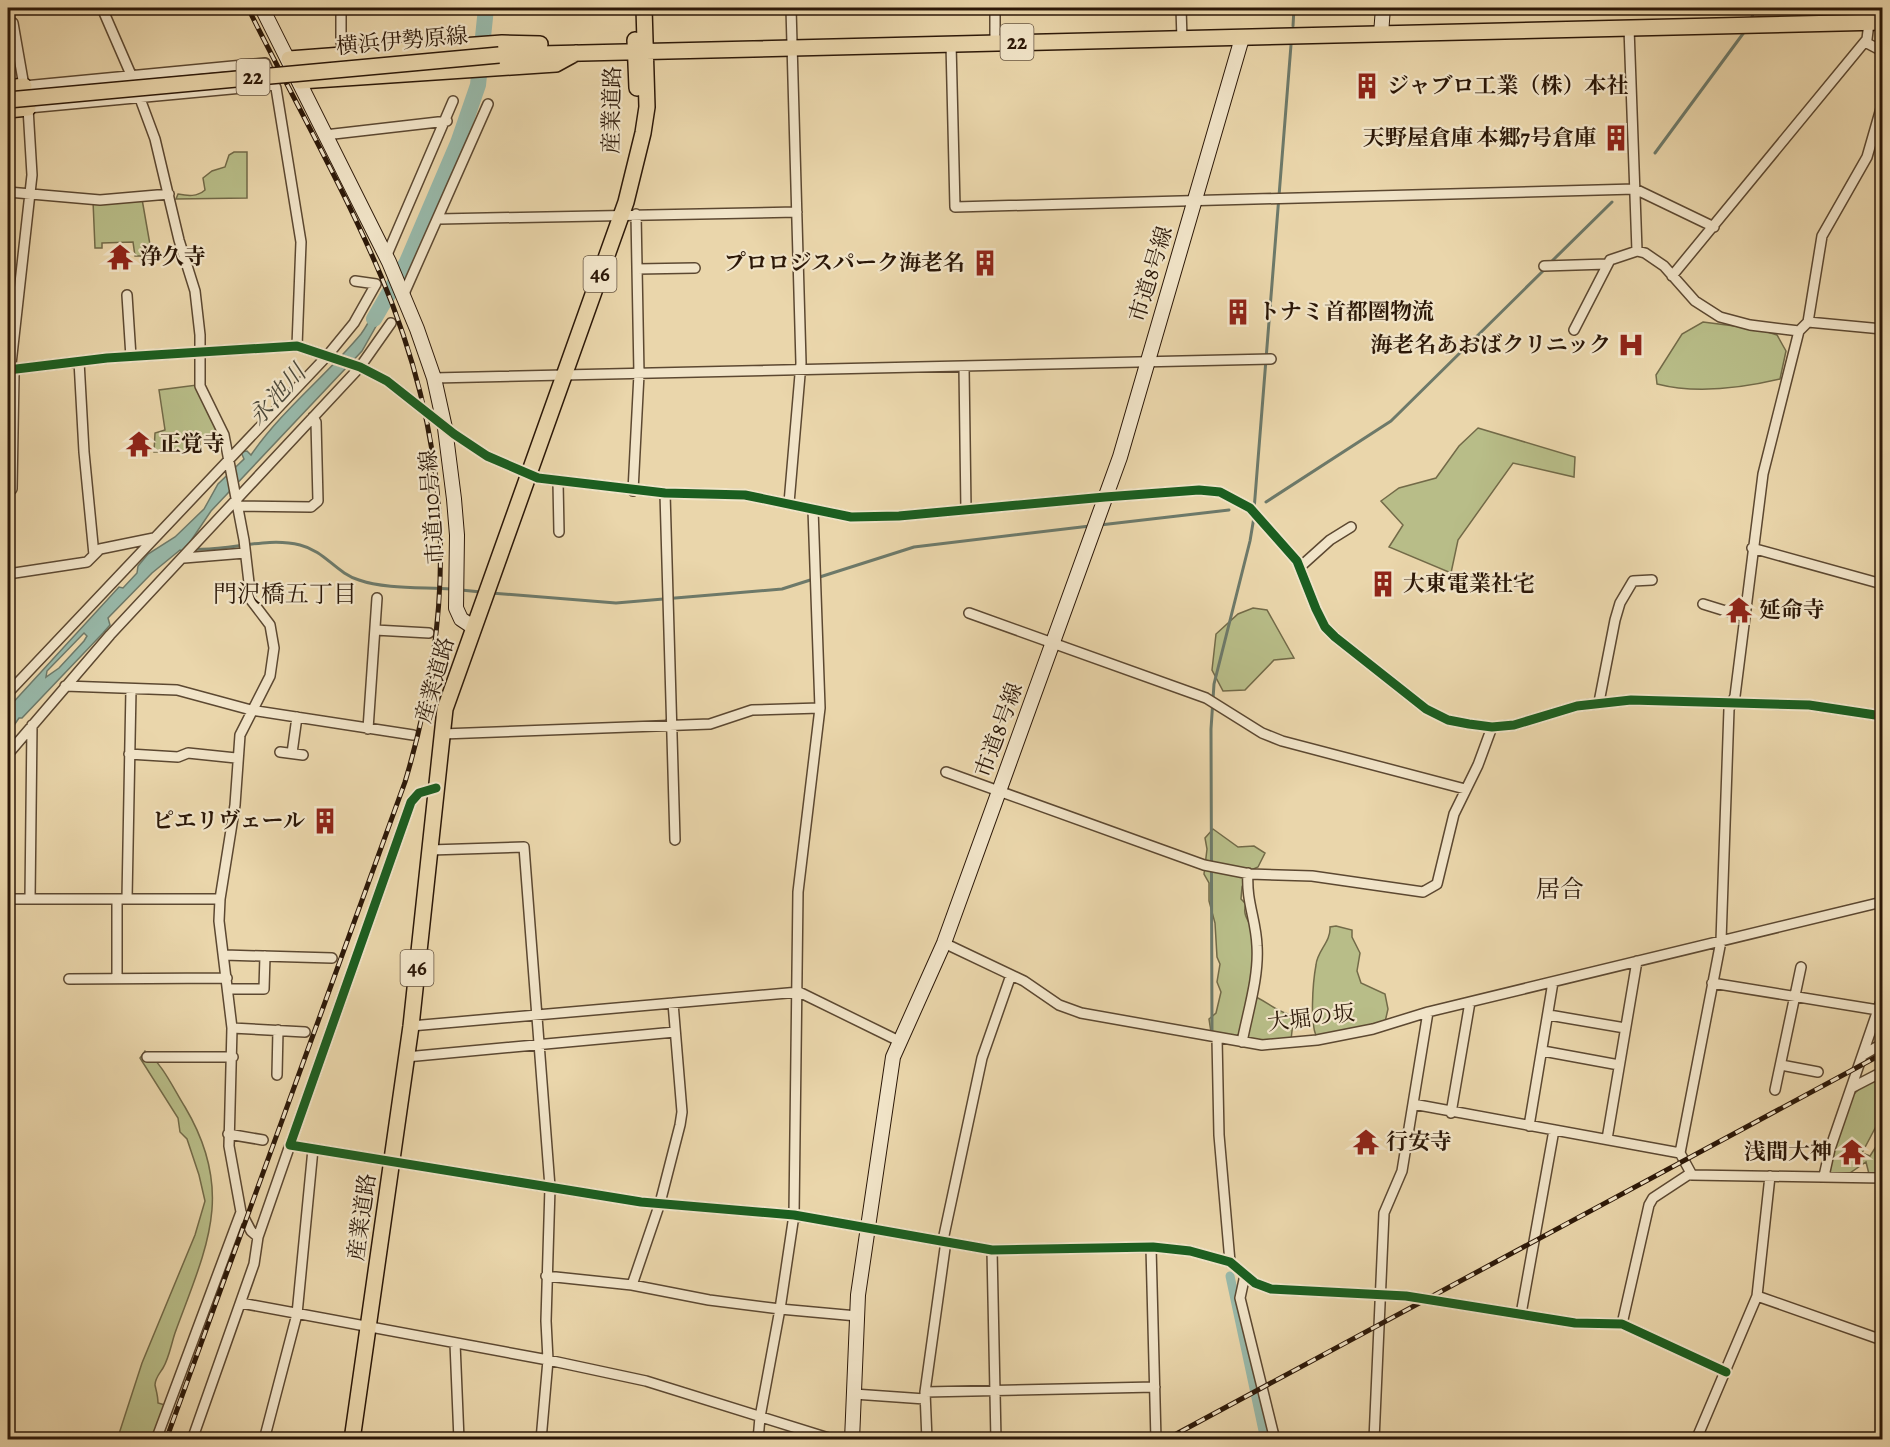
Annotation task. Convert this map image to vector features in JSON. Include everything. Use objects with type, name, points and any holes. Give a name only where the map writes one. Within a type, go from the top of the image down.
[{"type":"main road","name":"46","points":[[634,8],[641,50]]},
{"type":"main road","name":"46","points":[[641,50],[644,8]]},
{"type":"main road","name":"横浜伊勢原線","points":[[8,100],[500,55],[1747,25],[1878,19]]},
{"type":"main road","points":[[289,59],[464,46],[500,55]]},
{"type":"main road","name":"産業道路","points":[[352,1440],[411,1026],[442,734],[451,689],[564,375],[629,214],[634,171],[641,50]]},
{"type":"main road","points":[[300,81],[462,70],[500,55]]},
{"type":"main road","points":[[8,88],[24,86]]},
{"type":"main road","points":[[8,110],[28,108]]},
{"type":"street","points":[[102,8],[141,98],[169,194],[179,240],[195,291],[199,315],[200,386],[224,435],[245,548],[251,600],[270,625],[274,648],[270,676],[242,728],[236,758],[235,805],[220,899],[233,1056],[228,1134],[241,1212],[251,1231],[258,1237]]},
{"type":"street","points":[[262,8],[388,260]]},
{"type":"street","points":[[341,8],[341,42],[345,55]]},
{"type":"street","points":[[789,503],[792,442],[797,427],[801,371],[791,8]]},
{"type":"street","points":[[995,8],[995,43]]},
{"type":"street","points":[[1181,8],[1182,39]]},
{"type":"street","points":[[1381,34],[1383,8]]},
{"type":"street","points":[[1672,276],[1865,42],[1878,19]]},
{"type":"street","points":[[14,23],[24,86],[265,63],[274,85],[301,242],[297,346]]},
{"type":"street","points":[[1629,28],[1637,251]]},
{"type":"street","name":"市道8号線","points":[[852,1440],[857,1316],[867,1229],[893,1057],[944,943],[1120,457],[1242,38]]},
{"type":"street","points":[[1865,42],[1882,51]]},
{"type":"street","points":[[951,45],[956,207],[1635,189],[1714,227]]},
{"type":"street","points":[[207,70],[210,91]]},
{"type":"street","points":[[8,493],[12,489],[10,369],[33,156],[28,108],[274,85]]},
{"type":"street","points":[[388,260],[447,121],[453,101]]},
{"type":"street","points":[[403,294],[439,219],[488,104]]},
{"type":"street","points":[[1691,1173],[1680,1154],[1721,941],[1726,751],[1763,474],[1799,331],[1808,322],[1822,236],[1867,157],[1882,105]]},
{"type":"street","points":[[326,135],[447,121]]},
{"type":"street","points":[[8,192],[100,200],[169,194]]},
{"type":"street","points":[[439,219],[797,212]]},
{"type":"street","points":[[629,214],[637,269],[639,374],[633,490]]},
{"type":"street","points":[[1574,330],[1610,260],[1637,251],[1653,257],[1695,301],[1720,317],[1743,324],[1799,331]]},
{"type":"street","name":"市道110号線","points":[[388,260],[434,378],[445,428],[458,535],[456,589],[458,615],[473,627]]},
{"type":"street","points":[[1544,266],[1607,264]]},
{"type":"street","points":[[637,269],[695,268]]},
{"type":"street","points":[[8,693],[329,356],[354,323],[376,284],[355,281]]},
{"type":"street","points":[[127,295],[131,357]]},
{"type":"street","points":[[1808,322],[1882,329]]},
{"type":"street","points":[[8,754],[65,686],[313,417],[358,366],[391,323]]},
{"type":"street","points":[[10,369],[79,361],[297,346],[358,366],[387,381],[445,428],[496,461],[528,474],[558,482],[633,490],[745,495],[851,516],[899,516],[1208,490],[1229,495],[1245,504],[1299,564],[1325,627],[1391,684],[1441,717],[1492,727],[1530,721],[1599,702],[1809,705],[1882,716]]},
{"type":"street","points":[[434,378],[1268,359]]},
{"type":"street","points":[[79,361],[84,452],[94,555]]},
{"type":"street","points":[[964,367],[966,510]]},
{"type":"street","points":[[237,501],[311,507],[318,501],[316,422],[313,417]]},
{"type":"street","points":[[558,482],[559,532]]},
{"type":"street","points":[[665,493],[675,840]]},
{"type":"street","points":[[758,1440],[794,1215],[799,883],[820,708],[813,509]]},
{"type":"street","points":[[1299,564],[1351,527]]},
{"type":"street","points":[[8,574],[87,562],[100,549],[155,537]]},
{"type":"street","points":[[186,556],[245,548]]},
{"type":"street","points":[[1752,548],[1882,584]]},
{"type":"street","points":[[1599,702],[1616,620],[1629,584],[1638,579],[1652,580]]},
{"type":"street","points":[[368,729],[377,598]]},
{"type":"street","points":[[1703,604],[1745,616]]},
{"type":"street","points":[[969,613],[1212,702],[1262,733],[1282,741],[1465,789]]},
{"type":"street","points":[[375,630],[429,633]]},
{"type":"street","points":[[65,686],[177,690],[251,710],[413,735]]},
{"type":"street","points":[[117,978],[131,689]]},
{"type":"street","points":[[442,734],[710,724],[752,710],[820,708]]},
{"type":"street","points":[[292,753],[297,717]]},
{"type":"street","points":[[30,899],[32,725]]},
{"type":"street","points":[[946,772],[1212,866],[1248,873],[1312,876],[1429,891],[1437,884],[1454,814],[1478,765],[1492,727]]},
{"type":"street","points":[[280,752],[303,755]]},
{"type":"street","points":[[129,754],[178,758],[188,753],[236,758]]},
{"type":"street","points":[[192,1440],[241,1303],[254,1263],[258,1237],[411,802],[419,793],[436,788]]},
{"type":"street","points":[[430,850],[524,847],[550,1187],[546,1276],[548,1360],[541,1440]]},
{"type":"street","points":[[1242,1042],[1257,959],[1256,934],[1247,897],[1248,873]]},
{"type":"street","points":[[8,899],[220,899]]},
{"type":"street","name":"大堀の坂","points":[[944,943],[1011,975],[1041,991],[1059,1005],[1074,1011],[1242,1042],[1281,1044],[1373,1029],[1428,1012],[1882,902]]},
{"type":"street","points":[[224,955],[332,958]]},
{"type":"street","points":[[69,979],[117,978],[228,983],[264,989],[265,956]]},
{"type":"street","points":[[1606,1139],[1636,961]]},
{"type":"street","points":[[1775,1090],[1801,967]]},
{"type":"street","points":[[927,1440],[925,1395],[944,1241],[982,1059],[1011,975]]},
{"type":"street","points":[[1529,1125],[1544,1051],[1553,982]]},
{"type":"street","points":[[1712,983],[1878,1010]]},
{"type":"street","points":[[411,1026],[799,992],[899,1041]]},
{"type":"street","points":[[1824,1176],[1830,1149],[1882,998]]},
{"type":"street","points":[[1451,1113],[1470,1002]]},
{"type":"street","points":[[632,1285],[660,1203],[682,1112],[673,1003]]},
{"type":"street","points":[[1374,1440],[1384,1214],[1402,1171],[1428,1012]]},
{"type":"street","points":[[1549,1014],[1625,1028]]},
{"type":"street","points":[[232,1028],[305,1032]]},
{"type":"street","points":[[277,1075],[278,1030]]},
{"type":"street","points":[[406,1057],[675,1032]]},
{"type":"street","points":[[1217,1038],[1219,1135],[1230,1262]]},
{"type":"street","points":[[1863,1055],[1882,1044]]},
{"type":"street","points":[[1544,1051],[1619,1065]]},
{"type":"street","points":[[147,1057],[233,1056]]},
{"type":"street","points":[[1780,1065],[1818,1072]]},
{"type":"street","points":[[1853,1087],[1882,1072]]},
{"type":"street","points":[[1413,1104],[1451,1113],[1529,1125],[1680,1154]]},
{"type":"street","points":[[1521,1314],[1554,1130]]},
{"type":"street","points":[[228,1134],[263,1140]]},
{"type":"street","points":[[290,1145],[660,1203],[794,1215],[992,1250],[1151,1247],[1190,1251],[1230,1262],[1263,1286],[1290,1292],[1406,1296],[1575,1323],[1622,1324],[1726,1372]]},
{"type":"street","points":[[264,1440],[297,1314],[313,1149]]},
{"type":"street","points":[[1622,1324],[1649,1205],[1653,1198],[1691,1173],[1882,1178]]},
{"type":"street","points":[[1696,1440],[1757,1296],[1770,1176]]},
{"type":"street","points":[[156,1440],[241,1212]]},
{"type":"street","points":[[1151,1247],[1156,1440]]},
{"type":"street","points":[[992,1250],[996,1440]]},
{"type":"street","points":[[1245,1275],[1240,1298],[1275,1440]]},
{"type":"street","points":[[546,1276],[632,1285],[709,1300],[857,1316]]},
{"type":"street","points":[[1757,1296],[1882,1340]]},
{"type":"street","points":[[241,1303],[548,1360],[646,1381],[835,1440]]},
{"type":"street","points":[[455,1343],[459,1440]]},
{"type":"street","points":[[854,1394],[925,1395],[994,1390],[1155,1387]]},
{"type":"green space","points":[[234,152],[247,152],[247,198],[176,199],[178,194],[199,194],[205,190],[203,178],[212,171],[225,167],[229,155]]},
{"type":"green space","points":[[142,199],[152,256],[135,256],[133,242],[102,243],[102,248],[95,248],[93,201]]},
{"type":"green space","points":[[1703,322],[1758,329],[1777,335],[1786,351],[1780,379],[1719,389],[1687,389],[1657,384],[1656,375],[1682,334]]},
{"type":"green space","points":[[197,385],[221,436],[200,440],[200,451],[154,452],[155,433],[165,430],[159,390]]},
{"type":"green space","points":[[1478,428],[1575,457],[1574,477],[1513,463],[1458,540],[1451,573],[1389,547],[1403,525],[1381,501],[1399,488],[1436,478],[1459,446]]},
{"type":"green space","points":[[1253,608],[1267,610],[1294,658],[1274,660],[1245,690],[1223,691],[1212,670],[1216,634],[1238,614]]},
{"type":"green space","points":[[1213,829],[1238,847],[1254,846],[1265,853],[1258,867],[1249,871],[1242,887],[1241,899],[1246,904],[1245,912],[1255,942],[1249,994],[1288,1014],[1293,1022],[1291,1040],[1264,1043],[1211,1032],[1209,1019],[1216,1013],[1221,992],[1217,982],[1220,964],[1217,957],[1215,923],[1209,901],[1209,883],[1204,874],[1207,849],[1205,838]]},
{"type":"green space","points":[[1336,926],[1352,930],[1352,937],[1360,953],[1357,971],[1361,983],[1385,994],[1388,1009],[1385,1022],[1318,1039],[1313,1025],[1316,965],[1330,927]]},
{"type":"green space","points":[[145,1051],[167,1077],[200,1138],[209,1167],[212,1194],[211,1220],[197,1274],[167,1360],[156,1380],[158,1403],[165,1405],[153,1439],[117,1440],[142,1363],[195,1235],[205,1201],[187,1139],[180,1132],[178,1118],[140,1058]]},
{"type":"green space","points":[[1882,1077],[1882,1115],[1862,1153],[1870,1156],[1882,1137],[1882,1184],[1870,1178],[1866,1162],[1847,1175],[1830,1173],[1827,1169],[1847,1101],[1861,1087]]},
{"type":"shaded area","points":[[383,294],[388,305],[362,351],[211,511],[190,542],[191,553],[180,550],[152,573],[108,618],[110,625],[103,633],[22,718],[19,718],[8,734],[8,708],[119,587],[123,588],[137,573],[138,566],[148,554],[175,537],[204,509],[218,484],[244,459],[241,452],[247,451],[251,455],[276,423],[361,334]],"holes":[[[84,633],[87,636],[59,668],[46,677],[47,671]]]},
{"type":"waterway","name":"永池川","points":[[374,319],[407,262],[458,143],[478,85],[486,8]]},
{"type":"waterway","points":[[1293,26],[1294,8]]},
{"type":"waterway","points":[[1751,20],[1755,8]]},
{"type":"waterway","points":[[1655,153],[1745,31]]},
{"type":"waterway","points":[[1254,510],[1291,45]]},
{"type":"waterway","points":[[1551,262],[1612,202]]},
{"type":"waterway","points":[[1266,502],[1391,421],[1545,269]]},
{"type":"waterway","points":[[1100,525],[1229,510]]},
{"type":"waterway","points":[[1212,1033],[1211,729],[1214,684],[1254,517]]},
{"type":"waterway","points":[[491,593],[616,603],[782,589],[914,547],[1090,526]]},
{"type":"waterway","points":[[194,549],[273,542],[300,545],[317,552],[351,577],[369,583],[451,589]]},
{"type":"waterway","points":[[461,590],[481,592]]},
{"type":"waterway","points":[[1230,1276],[1265,1440]]},
{"type":"railway","points":[[166,1440],[405,782],[422,716],[434,652],[440,589],[440,527],[434,465],[423,402],[405,340],[381,276],[350,208],[248,8]]},
{"type":"railway","points":[[1165,1440],[1882,1054]]},
{"type":"cycle path","points":[[8,370],[107,358],[297,346],[360,367],[387,381],[454,434],[487,456],[538,478],[665,493],[745,495],[851,517],[899,516],[1199,490],[1220,492],[1250,508],[1297,561],[1325,627],[1426,709],[1448,720],[1492,727],[1514,725],[1577,706],[1631,700],[1809,705],[1882,716]]},
{"type":"cycle path","points":[[436,788],[419,793],[411,802],[290,1145],[641,1202],[794,1215],[992,1250],[1153,1247],[1190,1251],[1230,1262],[1255,1283],[1271,1289],[1406,1296],[1575,1323],[1622,1324],[1726,1372]]},
{"type":"place","name":"ジャブロ工業（株）本社","points":[[1367,86]]},
{"type":"place","name":"天野屋倉庫 本郷7号倉庫","points":[[1616,138]]},
{"type":"place","name":"浄久寺","points":[[120,257]]},
{"type":"place","name":"プロロジスパーク海老名","points":[[985,263]]},
{"type":"place","name":"トナミ首都圏物流","points":[[1238,312]]},
{"type":"place","name":"海老名あおばクリニック","points":[[1631,345]]},
{"type":"place","name":"正覚寺","points":[[139,444]]},
{"type":"place","name":"大東電業社宅","points":[[1383,584]]},
{"type":"place","name":"延命寺","points":[[1739,610]]},
{"type":"place","name":"ピエリヴェール","points":[[325,821]]},
{"type":"place","name":"行安寺","points":[[1366,1142]]},
{"type":"place","name":"浅間大神","points":[[1852,1152]]},
{"type":"district","name":"門沢橋五丁目","points":[[285,594]]},
{"type":"district","name":"居合","points":[[1560,889]]}]
